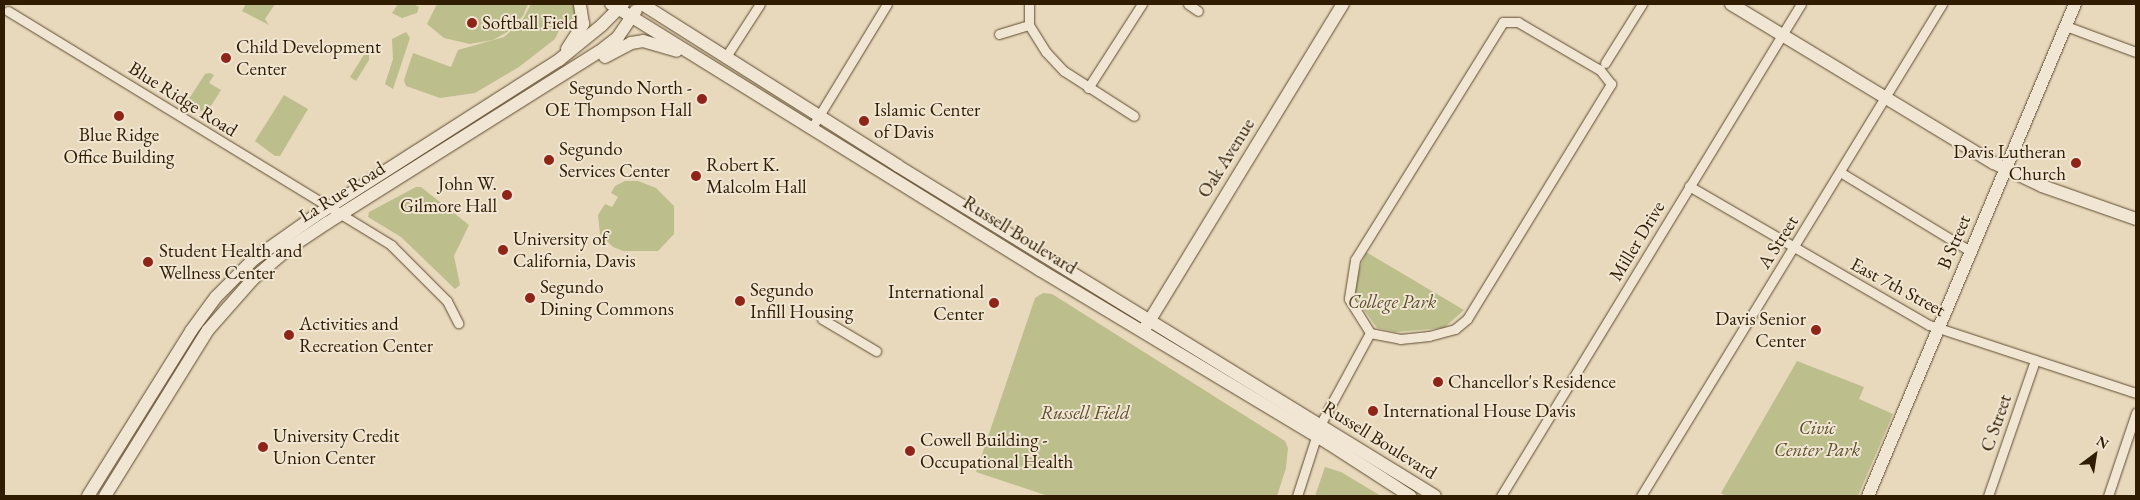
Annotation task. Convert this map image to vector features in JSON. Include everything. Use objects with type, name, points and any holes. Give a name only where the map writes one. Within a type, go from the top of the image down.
[{"type":"main road","points":[[558,60],[580,30],[583,22],[580,4]]},
{"type":"main road","name":"La Rue Road","points":[[105,496],[199,344],[226,307],[288,249],[611,44],[641,4]]},
{"type":"main road","name":"Russell Boulevard","points":[[641,4],[819,117],[1149,320],[1318,430],[1410,496]]},
{"type":"main road","name":"Oak Avenue","points":[[1142,332],[1343,4]]},
{"type":"main road","points":[[1732,4],[2004,169],[2136,219]]},
{"type":"main road","name":"B Street","points":[[1868,496],[2075,4]]},
{"type":"main road","name":"La Rue Road","points":[[88,496],[190,331],[216,297],[276,242],[558,60],[618,5]]},
{"type":"main road","name":"Russell Boulevard","points":[[618,5],[631,17],[1142,332],[1436,496]]},
{"type":"main road","points":[[552,82],[564,82],[634,42],[653,43],[697,58]]},
{"type":"main road","points":[[1040,270],[1048,267],[1066,277],[1073,274]]},
{"type":"street","points":[[725,58],[760,4]]},
{"type":"street","points":[[811,128],[887,4]]},
{"type":"street","points":[[1030,4],[1029,25],[1046,52],[1064,71],[1134,116]]},
{"type":"street","points":[[1088,88],[1142,4]]},
{"type":"street","points":[[1188,4],[1198,11]]},
{"type":"street","points":[[1604,63],[1642,4]]},
{"type":"street","name":"Miller Drive","points":[[1500,496],[1802,4]]},
{"type":"street","name":"A Street","points":[[1641,496],[1942,4]]},
{"type":"street","name":"Blue Ridge Road","points":[[6,10],[397,250],[447,301],[458,323]]},
{"type":"street","points":[[1503,22],[1518,22],[1600,70],[1611,84],[1467,319],[1454,329],[1429,336],[1400,339],[1370,332],[1349,299],[1355,260],[1503,22]]},
{"type":"street","points":[[999,34],[1029,25]]},
{"type":"street","points":[[2066,26],[2136,52]]},
{"type":"street","points":[[1840,172],[1970,251]]},
{"type":"street","name":"East 7th Street","points":[[1689,186],[1793,248],[1938,328],[2136,393]]},
{"type":"street","points":[[822,319],[876,351]]},
{"type":"street","points":[[1297,496],[1318,430],[1370,332]]},
{"type":"street","name":"C Street","points":[[1988,496],[2035,360]]},
{"type":"street","points":[[2108,496],[2136,413]]},
{"type":"green space","points":[[246,4],[275,4],[265,19],[269,25],[242,11]]},
{"type":"green space","points":[[398,4],[413,4],[419,7],[417,13],[402,18],[392,13]]},
{"type":"green space","name":"Softball Field","points":[[437,4],[528,4],[523,16],[507,32],[493,40],[470,44],[444,38],[427,24]]},
{"type":"green space","points":[[531,4],[575,4],[576,23],[562,24],[555,39],[519,67],[475,93],[440,98],[406,86],[404,80],[413,53],[451,67],[458,50],[504,37],[522,21]]},
{"type":"green space","points":[[406,32],[410,38],[393,89],[385,84],[393,59],[392,39]]},
{"type":"green space","points":[[369,47],[369,60],[356,81],[350,77]]},
{"type":"green space","points":[[210,73],[214,75],[209,83],[221,90],[206,114],[187,102],[205,74]]},
{"type":"green space","points":[[284,95],[308,109],[280,156],[275,156],[255,141]]},
{"type":"green space","points":[[625,181],[638,181],[656,188],[674,206],[674,234],[658,251],[623,251],[613,247],[600,234],[598,215],[605,204],[612,207],[618,197],[611,193],[615,186]]},
{"type":"green space","points":[[416,187],[421,187],[469,225],[454,256],[460,285],[455,289],[401,237],[368,217],[369,212]]},
{"type":"green space","name":"College Park","points":[[1366,252],[1464,310],[1444,328],[1395,332],[1377,328],[1354,296],[1354,283]]},
{"type":"green space","name":"Russell Field","points":[[1043,293],[1052,294],[1285,441],[1288,448],[1286,468],[1277,496],[1048,496],[976,472],[1035,298]]},
{"type":"green space","name":"Civic Center Park","points":[[1797,361],[1864,387],[1859,399],[1893,414],[1858,496],[1726,496],[1721,493]]},
{"type":"green space","points":[[1325,467],[1341,472],[1381,496],[1315,496]]},
{"type":"place","name":"Softball Field","points":[[472,23]]},
{"type":"place","name":"Child Development Center","points":[[226,58]]},
{"type":"place","name":"Segundo North - OE Thompson Hall","points":[[702,99]]},
{"type":"place","name":"Blue Ridge Office Building","points":[[119,116]]},
{"type":"place","name":"Islamic Center of Davis","points":[[864,121]]},
{"type":"place","name":"Segundo Services Center","points":[[549,160]]},
{"type":"place","name":"Davis Lutheran Church","points":[[2076,163]]},
{"type":"place","name":"Robert K. Malcolm Hall","points":[[696,176]]},
{"type":"place","name":"John W. Gilmore Hall","points":[[507,195]]},
{"type":"place","name":"University of California, Davis","points":[[503,250]]},
{"type":"place","name":"Student Health and Wellness Center","points":[[148,262]]},
{"type":"place","name":"Segundo Dining Commons","points":[[530,298]]},
{"type":"place","name":"Segundo Infill Housing","points":[[740,301]]},
{"type":"place","name":"International Center","points":[[994,303]]},
{"type":"place","name":"Davis Senior Center","points":[[1816,330]]},
{"type":"place","name":"Activities and Recreation Center","points":[[289,335]]},
{"type":"place","name":"Chancellor's Residence","points":[[1438,382]]},
{"type":"place","name":"International House Davis","points":[[1373,411]]},
{"type":"place","name":"University Credit Union Center","points":[[263,447]]},
{"type":"place","name":"Cowell Building - Occupational Health","points":[[910,451]]}]
